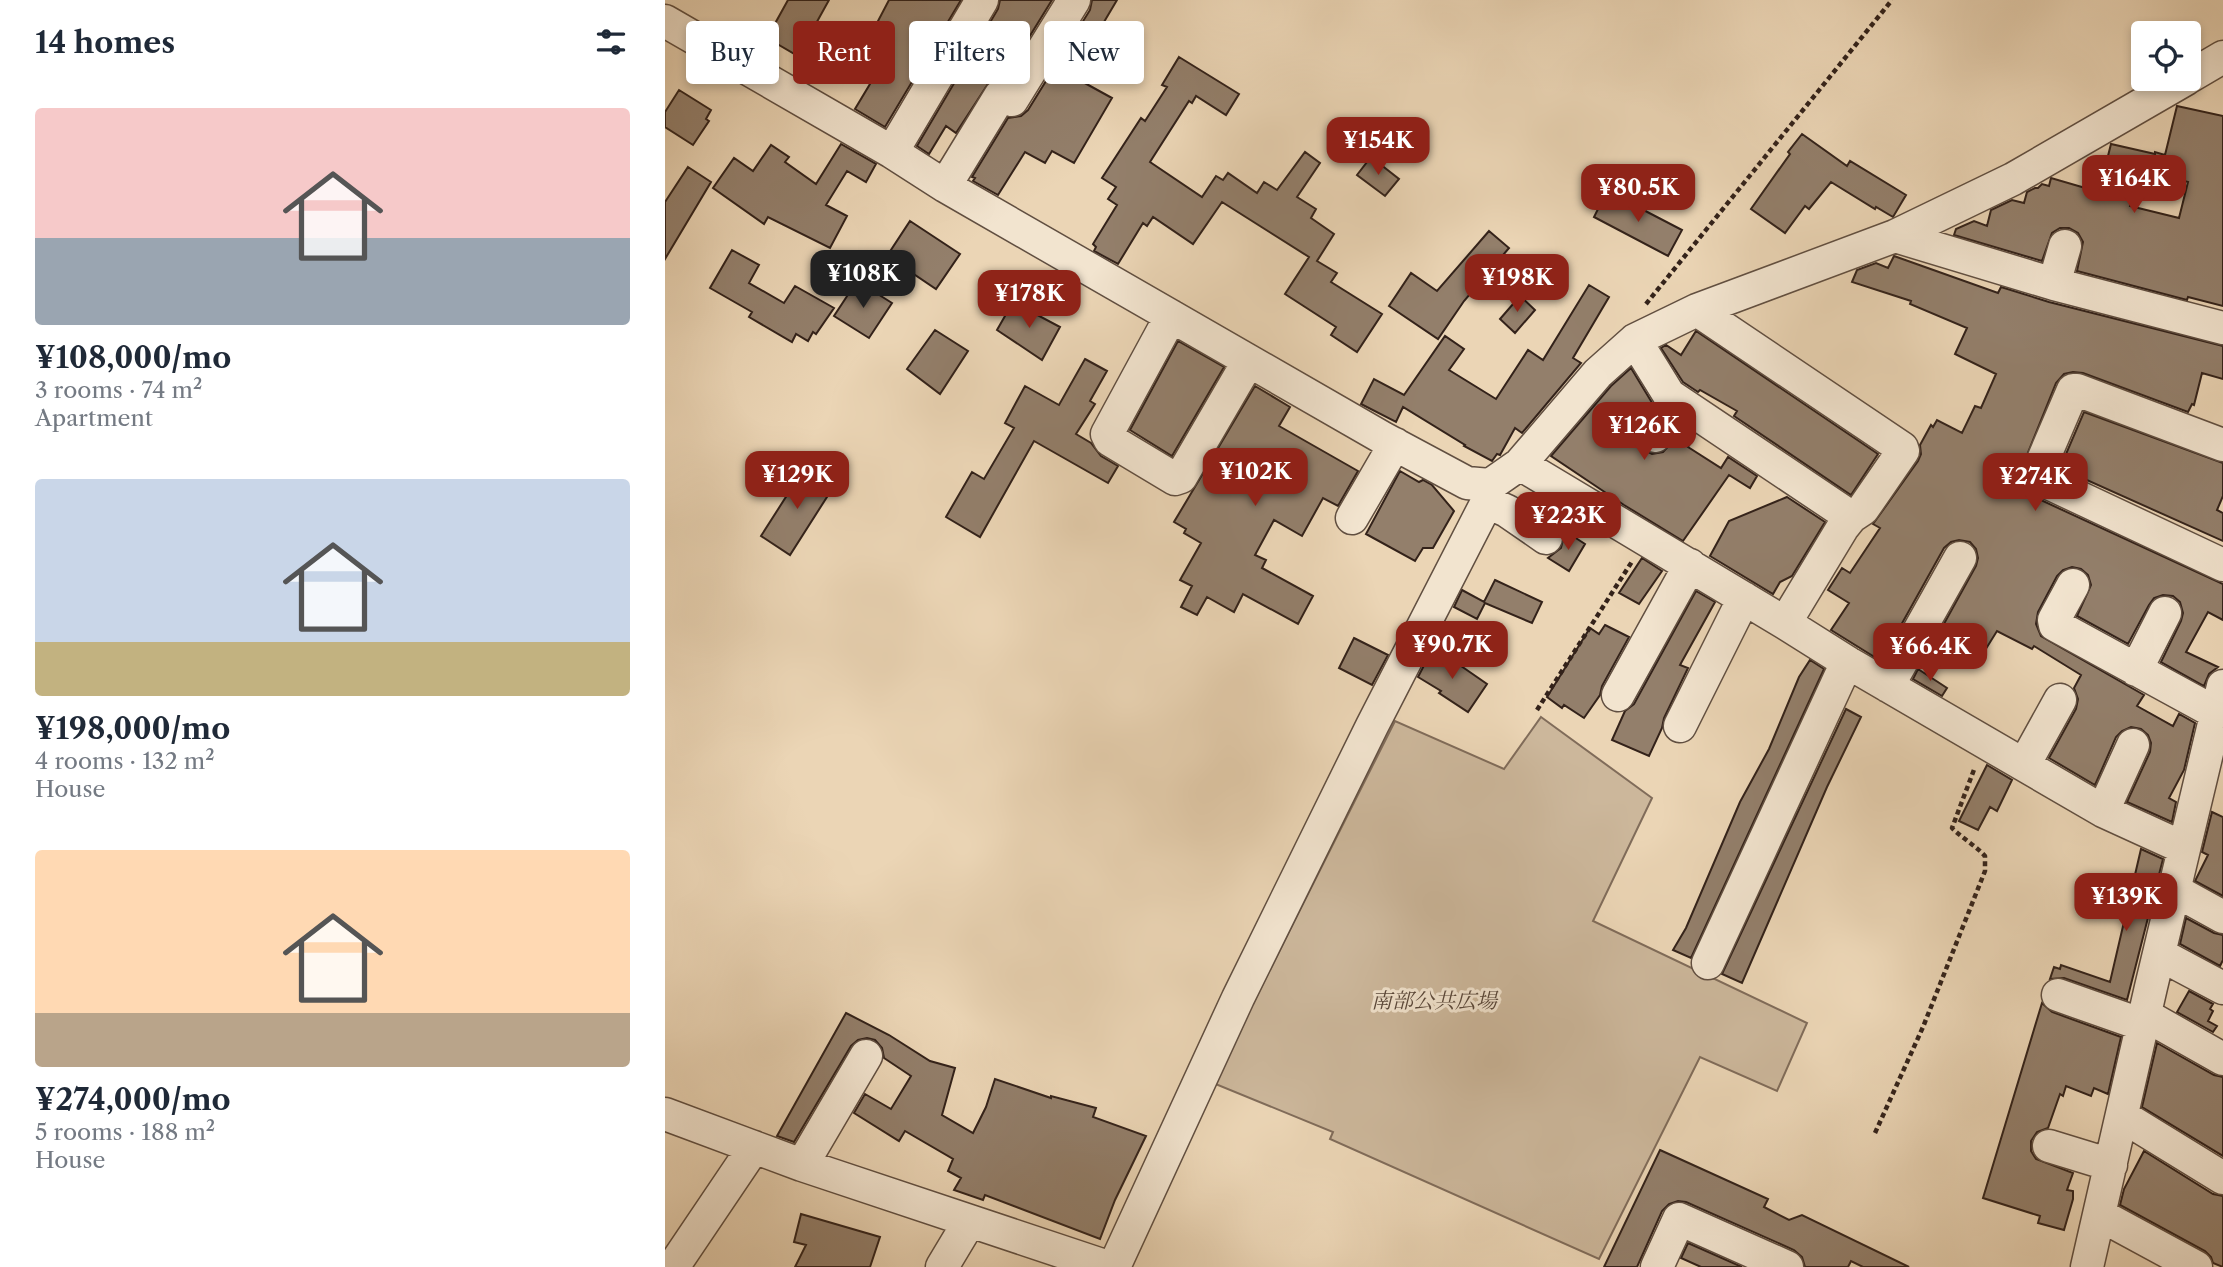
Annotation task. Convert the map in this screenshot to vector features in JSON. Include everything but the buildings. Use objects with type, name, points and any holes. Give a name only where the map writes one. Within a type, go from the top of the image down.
[{"type":"street","points":[[892,152],[982,0]]},
{"type":"street","points":[[945,186],[1000,96],[1011,100],[1074,0]]},
{"type":"street","points":[[665,21],[1248,362],[1468,482],[1546,538]]},
{"type":"street","points":[[2201,70],[2223,57]]},
{"type":"street","points":[[1114,1267],[1244,986],[1488,494],[1520,464],[1598,373],[1635,340],[1697,310],[1895,236],[2013,179],[2165,91]]},
{"type":"street","points":[[1895,236],[2054,284],[2223,328]]},
{"type":"street","points":[[2054,284],[2065,246]]},
{"type":"street","points":[[1697,310],[1903,451],[1863,509],[1851,517],[1785,623]]},
{"type":"street","points":[[1171,316],[1107,435],[1110,440],[1175,479],[1181,477],[1248,362]]},
{"type":"street","points":[[1635,340],[1669,395],[1851,517]]},
{"type":"street","points":[[2223,445],[2073,390],[2038,474],[2040,479],[2223,565]]},
{"type":"street","points":[[1655,436],[1679,403]]},
{"type":"street","points":[[1352,518],[1395,444]]},
{"type":"street","points":[[1520,464],[1888,687],[2103,811],[2184,848]]},
{"type":"street","points":[[1888,687],[1960,558]]},
{"type":"street","points":[[1618,695],[1690,565]]},
{"type":"street","points":[[2073,585],[2054,620],[2055,625],[2136,670],[2220,700],[2211,789],[2184,848],[2087,1267]]},
{"type":"street","points":[[1680,726],[1744,598]]},
{"type":"street","points":[[2136,670],[2165,613]]},
{"type":"street","points":[[1708,963],[1847,662]]},
{"type":"street","points":[[2024,765],[2060,700]]},
{"type":"street","points":[[2103,811],[2133,745]]},
{"type":"street","points":[[2174,890],[2223,917]]},
{"type":"street","points":[[2159,954],[2223,988]]},
{"type":"street","points":[[2058,995],[2144,1020],[2223,1059]]},
{"type":"street","points":[[802,1165],[866,1056]]},
{"type":"street","points":[[665,1114],[802,1165],[1108,1267]]},
{"type":"street","points":[[2122,1116],[2223,1178]]},
{"type":"street","points":[[673,1267],[754,1147]]},
{"type":"street","points":[[2048,1148],[2111,1165]]},
{"type":"street","points":[[2100,1215],[2196,1267]]},
{"type":"street","points":[[1657,1267],[1679,1219],[1787,1267]]},
{"type":"street","points":[[942,1267],[969,1222]]},
{"type":"street","points":[[2132,1233],[2151,1267]]},
{"type":"path","points":[[1635,340],[1637,315],[1892,0]]},
{"type":"path","points":[[1537,710],[1646,540]]},
{"type":"path","points":[[1875,1133],[1923,1027],[1985,871],[1985,856],[1952,828],[1985,742]]},
{"type":"green space","name":"南部公共広場","points":[[1541,717],[1652,798],[1593,921],[1807,1023],[1777,1091],[1700,1057],[1599,1259],[1330,1139],[1333,1132],[1213,1083],[1395,721],[1504,769]]}]
